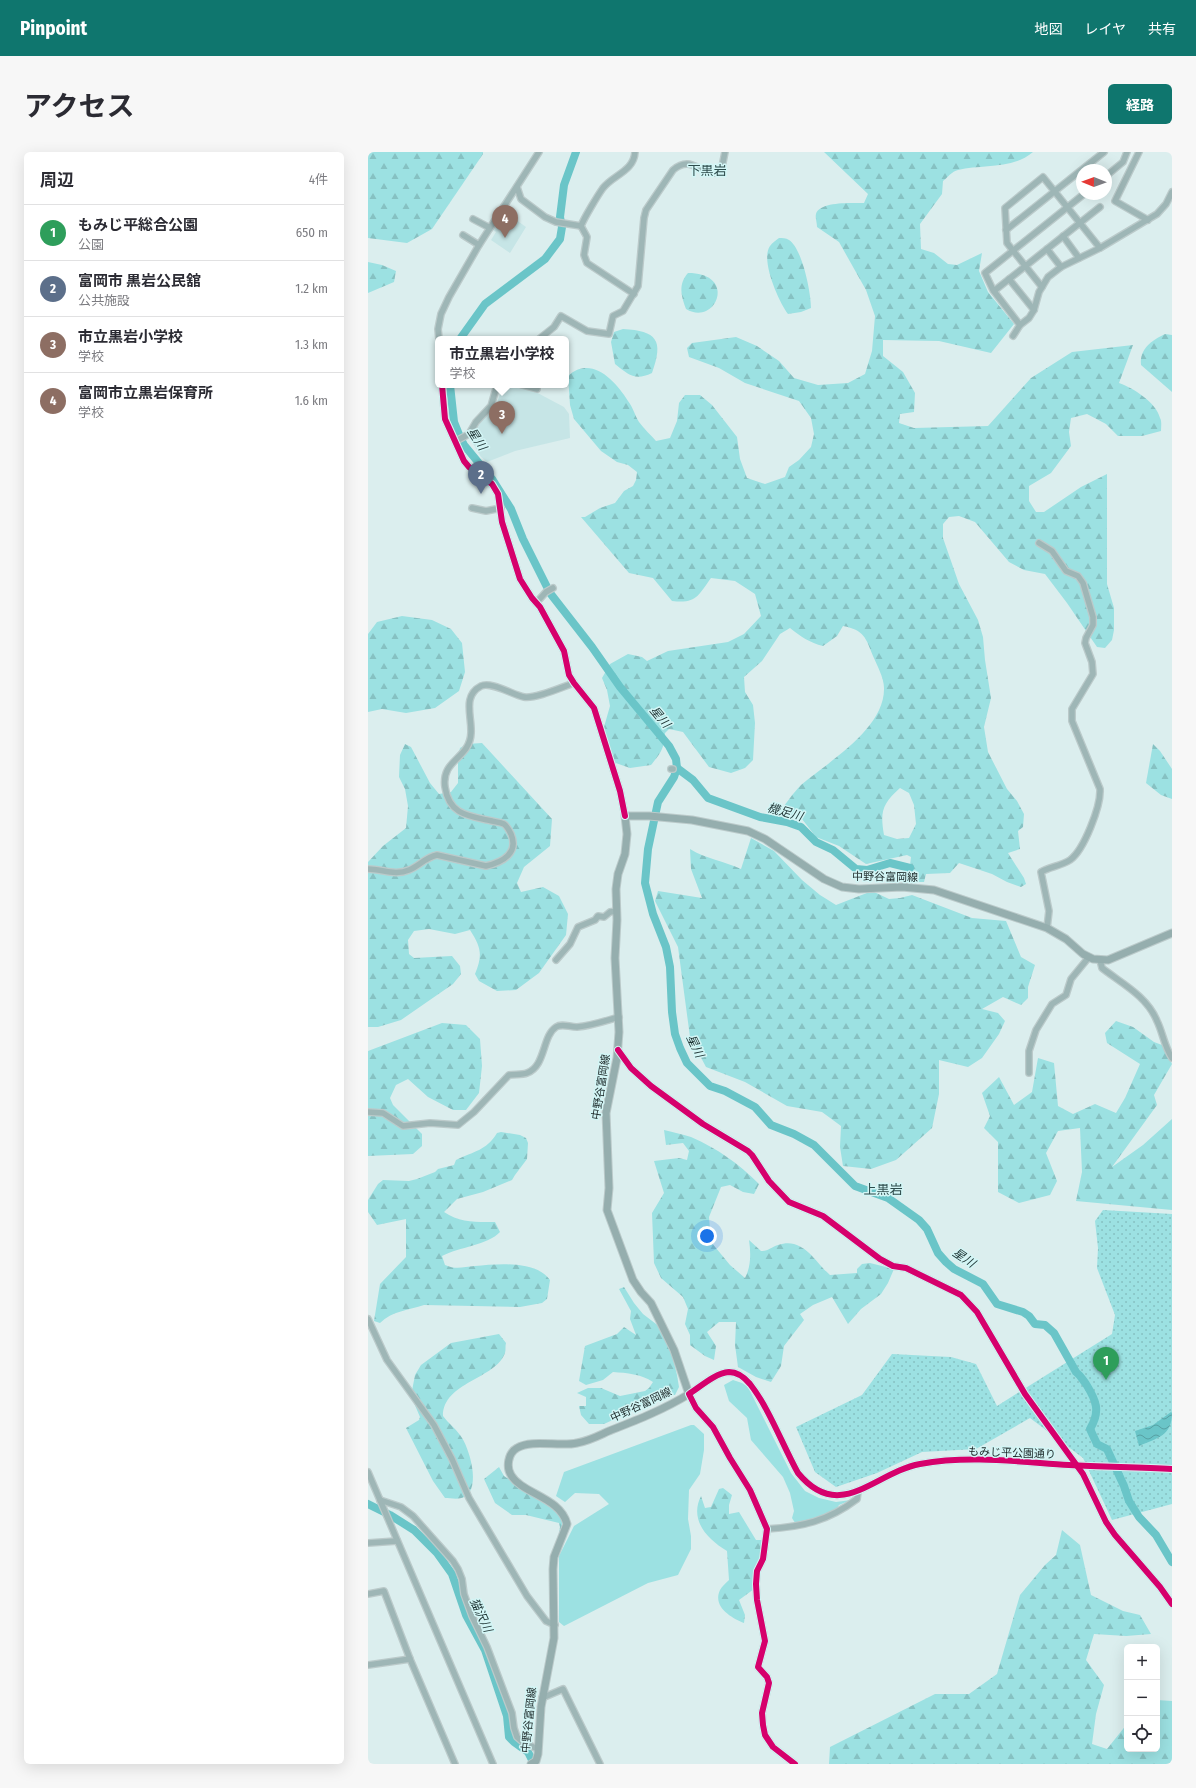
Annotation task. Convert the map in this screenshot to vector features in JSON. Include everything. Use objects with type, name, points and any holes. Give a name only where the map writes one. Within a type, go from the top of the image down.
[{"type":"main road","name":"中野谷富岡線","points":[[534,1763],[538,1749],[542,1698],[554,1625],[552,1569],[554,1557],[566,1524],[562,1512],[518,1483],[511,1476],[508,1462],[510,1456],[517,1448],[525,1446],[576,1444],[595,1438],[665,1408],[688,1394],[674,1350],[651,1303],[633,1280],[607,1210],[609,1188],[606,1113],[618,1050],[619,1018],[614,958],[617,882],[626,849],[627,834],[625,816],[649,816],[698,821],[748,831],[765,839],[824,879],[842,887],[859,889],[902,887],[934,890],[1047,928],[1066,939],[1089,957],[1100,960],[1108,960],[1172,933]]},
{"type":"street","points":[[439,336],[438,329],[441,314],[479,245],[539,152]]},
{"type":"street","points":[[581,226],[602,190],[631,165],[635,152]]},
{"type":"street","points":[[543,336],[554,327],[561,316],[587,331],[609,334],[613,316],[623,311],[638,286],[644,218],[649,204],[672,170],[678,166],[691,164],[708,172],[715,173],[722,167],[725,152]]},
{"type":"street","points":[[1006,230],[1104,152]]},
{"type":"street","points":[[1112,171],[1123,162],[1127,152]]},
{"type":"street","points":[[1139,152],[1115,202],[1148,220]]},
{"type":"street","points":[[1042,287],[1007,243],[1005,208],[1043,177],[1100,248]]},
{"type":"street","points":[[517,187],[521,199],[544,217],[556,222],[581,226]]},
{"type":"street","points":[[1013,336],[1020,325],[1029,318],[1034,310],[1042,287],[1048,277],[1061,267],[1100,248],[1157,214],[1166,204],[1172,192]]},
{"type":"street","points":[[1020,325],[994,291],[985,273],[1076,200]]},
{"type":"street","points":[[994,291],[1100,206]]},
{"type":"street","points":[[497,217],[504,222]]},
{"type":"street","points":[[473,219],[490,228]]},
{"type":"street","points":[[581,226],[587,237],[584,255],[587,264],[634,294]]},
{"type":"street","points":[[463,235],[479,245]]},
{"type":"street","points":[[1063,236],[1079,258]]},
{"type":"street","points":[[1047,249],[1061,267]]},
{"type":"street","points":[[1009,279],[1034,310]]},
{"type":"street","points":[[442,388],[445,419],[464,461],[492,484],[498,494],[502,522],[520,579],[526,590],[547,618],[564,651],[569,675],[594,708],[620,791],[625,816]]},
{"type":"street","points":[[456,441],[469,434],[476,422],[491,406],[496,388]]},
{"type":"street","points":[[472,508],[486,511],[501,508]]},
{"type":"street","points":[[1039,543],[1052,551],[1066,571],[1078,576],[1081,579],[1087,594],[1093,617],[1093,625],[1085,643],[1092,662],[1093,674],[1072,709],[1071,714],[1072,721],[1100,789],[1100,798],[1091,827],[1070,860],[1041,872],[1049,916],[1047,928]]},
{"type":"street","points":[[536,602],[546,592],[553,588]]},
{"type":"street","points":[[368,869],[401,872],[409,870],[432,856],[437,855],[486,866],[494,864],[508,856],[514,842],[509,830],[504,824],[458,812],[452,806],[445,787],[447,768],[466,750],[470,741],[471,720],[468,706],[470,697],[483,685],[490,685],[526,697],[574,683]]},
{"type":"street","points":[[556,960],[570,944],[578,927],[595,920],[598,916],[604,917],[610,912],[617,911]]},
{"type":"street","points":[[1029,1073],[1029,1051],[1036,1030],[1052,1004],[1066,995],[1071,979],[1089,957]]},
{"type":"street","points":[[1100,960],[1102,968],[1139,995],[1152,1012],[1157,1020],[1164,1043],[1172,1058]]},
{"type":"street","points":[[368,1112],[383,1113],[403,1126],[430,1123],[458,1125],[474,1112],[509,1075],[528,1073],[532,1070],[541,1060],[549,1034],[555,1027],[560,1025],[577,1026],[619,1018]]},
{"type":"street","points":[[618,1050],[631,1068],[651,1086],[702,1124],[748,1151],[769,1181],[789,1202],[823,1216],[880,1259],[893,1266],[906,1268],[961,1295],[977,1312],[1025,1394],[1078,1465],[1093,1491],[1106,1522],[1114,1535],[1160,1587],[1172,1604]]},
{"type":"street","points":[[368,1319],[387,1360],[434,1425],[452,1459],[469,1498],[526,1596],[546,1621],[554,1625]]},
{"type":"street","name":"もみじ平公園通り","points":[[688,1394],[719,1375],[728,1372],[741,1376],[750,1384],[756,1393],[798,1473],[803,1479],[825,1494],[848,1495],[858,1492],[895,1471],[907,1467],[937,1462],[1000,1461],[1172,1469]]},
{"type":"street","points":[[688,1394],[696,1408],[713,1427],[750,1490],[767,1529],[763,1560],[757,1571],[756,1584],[757,1600],[765,1641],[758,1667],[767,1677],[769,1683],[763,1709],[763,1725],[765,1735],[773,1747],[795,1764]]},
{"type":"street","points":[[368,1472],[493,1764]]},
{"type":"street","points":[[767,1529],[797,1527],[826,1519],[857,1499],[858,1492]]},
{"type":"street","points":[[380,1500],[401,1507],[413,1516],[453,1561],[462,1578],[464,1594],[472,1616],[487,1647],[512,1713],[517,1737],[524,1743],[538,1749]]},
{"type":"street","points":[[368,1543],[397,1541]]},
{"type":"street","points":[[368,1594],[384,1591],[410,1659],[455,1764]]},
{"type":"street","points":[[368,1664],[410,1659]]},
{"type":"street","points":[[542,1698],[563,1688],[600,1764]]},
{"type":"shaded area","points":[[512,217],[526,227],[510,253],[491,240],[496,232],[492,229],[498,220],[503,223]]},
{"type":"shaded area","points":[[502,388],[532,390],[564,407],[569,414],[570,438],[515,451],[487,462],[481,457],[471,440],[475,429],[488,411],[495,408]]},
{"type":"green space","points":[[368,152],[483,152],[483,154],[432,229],[407,243],[368,238]]},
{"type":"green space","points":[[824,152],[1033,152],[1016,162],[997,166],[967,168],[954,172],[943,181],[942,194],[920,224],[921,249],[934,253],[948,264],[957,265],[982,253],[979,271],[988,292],[1014,324],[991,353],[939,341],[883,340],[883,356],[903,372],[915,393],[914,412],[900,414],[899,423],[914,428],[988,426],[1031,378],[1072,352],[1133,345],[1119,383],[1131,388],[1149,401],[1158,412],[1161,421],[1161,431],[1142,436],[1118,436],[1106,424],[1087,414],[1071,418],[1069,432],[1071,446],[1051,473],[1029,486],[1029,501],[1036,512],[1044,512],[1081,487],[1107,474],[1107,584],[1114,608],[1114,630],[1112,640],[1105,648],[1097,647],[1045,574],[1024,570],[1009,562],[975,522],[959,516],[949,517],[943,524],[943,538],[959,584],[978,620],[983,637],[991,698],[984,727],[988,752],[1007,789],[1017,801],[1024,814],[1023,827],[1018,831],[1020,849],[1008,853],[1024,878],[1026,884],[1021,887],[992,874],[959,863],[950,873],[926,874],[924,882],[908,882],[911,857],[907,855],[866,864],[839,846],[816,837],[802,819],[778,814],[801,785],[839,755],[865,731],[875,717],[882,703],[884,684],[882,676],[866,640],[856,630],[850,628],[843,626],[837,636],[823,646],[805,639],[790,628],[780,634],[762,661],[744,677],[745,692],[753,705],[755,723],[753,760],[745,768],[731,773],[709,767],[683,732],[669,729],[665,733],[664,743],[661,750],[651,765],[630,768],[610,761],[604,748],[604,727],[610,706],[607,690],[602,678],[610,664],[628,654],[642,657],[647,661],[668,651],[728,642],[744,634],[761,616],[755,594],[735,581],[711,578],[703,590],[691,600],[680,602],[672,601],[653,578],[629,573],[581,517],[585,517],[600,508],[615,503],[624,491],[633,486],[636,480],[637,472],[628,465],[617,462],[601,451],[574,419],[570,405],[569,375],[577,370],[585,368],[594,369],[609,378],[630,403],[639,422],[656,441],[670,438],[677,421],[679,403],[685,395],[700,395],[712,405],[737,437],[740,459],[747,478],[765,484],[785,477],[789,467],[799,460],[811,447],[814,434],[811,418],[799,401],[745,383],[719,368],[689,357],[687,348],[692,343],[736,337],[757,346],[779,361],[794,378],[818,385],[848,383],[865,374],[872,351],[875,316],[866,290],[839,242],[817,227],[816,215],[818,210],[830,205],[864,203],[868,194]],"holes":[[[900,788],[909,793],[914,805],[916,824],[909,838],[897,839],[884,835],[882,820],[884,809],[889,799]]]},
{"type":"green space","points":[[779,238],[788,239],[794,245],[805,271],[811,308],[801,312],[788,314],[776,291],[769,271],[767,261],[768,252],[770,246]]},
{"type":"green space","points":[[368,262],[382,265],[396,271],[394,282],[368,293]]},
{"type":"green space","points":[[688,273],[704,275],[713,281],[717,289],[717,298],[713,306],[706,311],[697,313],[686,309],[681,290],[683,281]]},
{"type":"green space","points":[[623,329],[644,332],[655,339],[657,352],[656,362],[652,373],[641,377],[632,376],[615,364],[611,342],[614,332]]},
{"type":"green space","points":[[1165,334],[1172,335],[1172,392],[1141,365],[1142,354],[1147,346],[1155,339]]},
{"type":"green space","points":[[402,616],[432,620],[451,629],[462,643],[465,672],[459,691],[435,708],[406,713],[382,709],[368,712],[368,634],[377,622]]},
{"type":"green space","points":[[482,743],[552,819],[550,846],[524,867],[517,883],[521,892],[543,887],[559,896],[568,914],[566,935],[539,973],[516,990],[497,991],[479,981],[475,974],[478,967],[480,951],[477,941],[470,930],[455,934],[429,929],[414,931],[408,940],[409,954],[414,958],[452,956],[460,966],[461,974],[453,984],[401,1020],[378,1027],[368,1027],[368,862],[383,846],[406,828],[408,806],[405,789],[399,777],[400,755],[405,744],[411,747],[430,783],[439,794],[451,792],[458,783],[458,757],[460,748],[467,744]]},
{"type":"green space","points":[[1153,744],[1160,751],[1172,769],[1172,799],[1161,795],[1146,783]]},
{"type":"green space","points":[[751,838],[774,851],[802,880],[820,895],[836,905],[872,891],[889,899],[912,895],[972,918],[1006,921],[1021,957],[1035,965],[1028,987],[1028,998],[1021,1005],[1003,997],[982,1009],[998,1013],[1005,1021],[999,1034],[982,1058],[968,1067],[939,1060],[939,1094],[932,1128],[896,1160],[871,1169],[843,1166],[840,1147],[841,1126],[822,1112],[787,1106],[745,1082],[706,1067],[690,1037],[678,947],[655,901],[658,891],[702,898],[691,869],[690,849],[702,855],[741,869]]},
{"type":"green space","points":[[1116,1021],[1133,1027],[1154,1042],[1162,1045],[1172,1064],[1154,1095],[1157,1105],[1112,1167],[1143,1145],[1172,1119],[1172,1210],[1076,1201],[1082,1172],[1080,1128],[1058,1131],[1046,1153],[1057,1181],[1050,1195],[1019,1203],[998,1192],[998,1142],[984,1128],[990,1116],[982,1093],[999,1077],[1014,1105],[1032,1092],[1038,1058],[1054,1063],[1058,1106],[1073,1114],[1095,1104],[1116,1113],[1125,1098],[1140,1064],[1107,1043],[1105,1033]]},
{"type":"green space","points":[[442,1023],[466,1025],[480,1039],[482,1066],[479,1093],[466,1110],[453,1110],[428,1097],[408,1079],[396,1085],[390,1098],[393,1105],[422,1134],[422,1146],[413,1154],[368,1156],[368,1051]]},
{"type":"green space","points":[[664,1130],[691,1137],[710,1146],[743,1169],[759,1184],[754,1194],[743,1192],[730,1185],[721,1187],[709,1217],[711,1242],[730,1265],[745,1278],[750,1260],[749,1240],[761,1251],[787,1243],[795,1244],[808,1252],[830,1275],[857,1273],[857,1269],[862,1264],[870,1263],[894,1269],[881,1294],[861,1309],[848,1324],[832,1297],[813,1305],[800,1314],[804,1320],[784,1346],[781,1366],[771,1382],[756,1377],[738,1367],[735,1345],[736,1322],[719,1322],[707,1332],[716,1346],[714,1360],[705,1356],[690,1345],[690,1335],[685,1324],[688,1309],[683,1297],[661,1278],[654,1263],[652,1213],[664,1193],[654,1161],[679,1158],[687,1160],[689,1151],[683,1143],[666,1145]]},
{"type":"green space","points":[[501,1132],[520,1135],[526,1138],[528,1143],[527,1159],[512,1180],[483,1192],[457,1199],[444,1212],[450,1216],[462,1220],[475,1222],[495,1222],[500,1232],[481,1243],[442,1256],[445,1265],[460,1268],[505,1264],[526,1266],[535,1269],[544,1274],[550,1280],[547,1299],[542,1303],[520,1307],[424,1305],[395,1313],[380,1323],[374,1321],[380,1284],[406,1257],[406,1219],[377,1225],[368,1212],[368,1200],[378,1184],[383,1180],[409,1181],[417,1179],[435,1172],[438,1169],[454,1165],[456,1160],[484,1147],[497,1133]]},
{"type":"green space","points":[[1103,1210],[1172,1214],[1172,1504],[1112,1520],[1083,1458],[1030,1418],[976,1449],[922,1452],[877,1473],[836,1487],[815,1472],[796,1427],[862,1395],[892,1354],[951,1357],[976,1364],[997,1406],[1112,1334],[1115,1315],[1097,1268],[1098,1248],[1095,1221]]},
{"type":"green space","points":[[624,1287],[643,1314],[660,1327],[672,1355],[679,1387],[675,1395],[663,1394],[653,1398],[641,1407],[604,1424],[589,1424],[581,1415],[579,1406],[586,1406],[586,1397],[577,1393],[588,1388],[601,1388],[620,1396],[645,1391],[653,1382],[629,1373],[613,1372],[603,1380],[586,1385],[579,1381],[585,1346],[617,1334],[624,1327],[636,1335],[630,1319],[631,1311],[619,1289]]},
{"type":"green space","points":[[499,1334],[506,1343],[505,1353],[500,1362],[492,1369],[451,1395],[445,1405],[443,1416],[458,1432],[467,1448],[473,1477],[469,1492],[464,1497],[457,1499],[445,1498],[433,1481],[406,1428],[419,1420],[420,1417],[411,1396],[415,1375],[421,1365],[451,1343]]},
{"type":"green space","points":[[733,1380],[748,1387],[791,1473],[805,1491],[819,1498],[836,1502],[851,1500],[839,1505],[835,1512],[797,1526],[792,1518],[794,1511],[790,1493],[783,1477],[751,1440],[747,1418],[729,1401],[724,1385]]},
{"type":"green space","points":[[694,1425],[704,1434],[704,1450],[700,1474],[689,1490],[688,1519],[691,1536],[691,1549],[678,1575],[648,1583],[564,1626],[559,1622],[559,1556],[574,1526],[609,1504],[599,1494],[575,1493],[565,1502],[556,1496],[564,1472]]},
{"type":"green space","points":[[499,1467],[504,1476],[560,1514],[564,1524],[561,1532],[559,1533],[559,1523],[526,1515],[512,1515],[495,1503],[484,1479]]},
{"type":"green space","points":[[723,1488],[732,1495],[729,1505],[729,1514],[739,1512],[756,1540],[762,1540],[763,1548],[754,1589],[739,1600],[745,1615],[744,1623],[729,1615],[721,1607],[718,1596],[720,1590],[729,1580],[727,1551],[707,1535],[702,1528],[697,1513],[701,1496],[705,1508],[711,1507],[719,1489]]},
{"type":"green space","points":[[1062,1530],[1080,1545],[1091,1595],[1123,1611],[1140,1615],[1151,1634],[1126,1636],[1094,1634],[1086,1660],[1104,1685],[1096,1714],[1092,1744],[1107,1749],[1124,1728],[1124,1752],[1160,1752],[1160,1700],[1172,1701],[1172,1764],[829,1764],[830,1747],[935,1694],[969,1694],[997,1674],[1020,1595],[1045,1565],[1056,1555]]},
{"type":"water","points":[[1171,1412],[1171,1421],[1166,1431],[1157,1438],[1139,1446],[1135,1431],[1153,1425]]},
{"type":"waterway","name":"星川","points":[[462,336],[485,304],[545,259],[560,239],[562,227],[560,217],[564,185],[576,152]]},
{"type":"waterway","name":"星川","points":[[450,388],[454,422],[460,437],[464,445],[492,479],[511,509],[523,539],[550,593],[592,647],[620,687],[669,746],[676,759],[677,768],[674,777],[658,802],[648,849],[645,883],[653,914],[666,947],[670,967],[672,1012],[675,1034],[687,1063],[710,1086],[725,1091],[755,1107],[771,1125],[794,1134],[814,1145],[855,1186],[888,1198],[919,1220],[927,1229],[938,1253],[954,1269],[983,1284],[997,1304],[1023,1312],[1029,1316],[1035,1324],[1045,1325],[1054,1333],[1076,1372],[1086,1384],[1095,1401],[1095,1417],[1090,1429],[1097,1444],[1107,1449],[1124,1486],[1129,1501],[1139,1517],[1156,1535],[1172,1562]]},
{"type":"waterway","name":"機足川","points":[[677,768],[693,780],[708,798],[760,817],[787,822],[801,827],[816,842],[833,850],[856,869],[867,870],[890,863],[910,868]]},
{"type":"waterway","name":"猫沢川","points":[[368,1504],[390,1515],[414,1530],[437,1553],[452,1574],[466,1615],[485,1650],[507,1716],[509,1737],[528,1752],[534,1764]]},
{"type":"cycle path","points":[[442,388],[445,419],[464,461],[469,467],[492,484],[498,494],[502,522],[520,579],[532,598],[540,607],[564,651],[569,675],[594,708],[620,791],[625,816]]},
{"type":"cycle path","points":[[618,1050],[631,1068],[651,1086],[703,1124],[748,1151],[769,1181],[789,1202],[823,1216],[880,1259],[893,1266],[906,1268],[961,1295],[977,1312],[1025,1394],[1083,1474],[1106,1522],[1115,1535],[1160,1587],[1172,1604]]},
{"type":"cycle path","points":[[795,1764],[773,1747],[765,1735],[763,1725],[762,1713],[769,1683],[767,1677],[758,1667],[765,1641],[757,1600],[756,1584],[757,1571],[763,1559],[767,1529],[750,1490],[713,1427],[696,1408],[689,1394],[718,1375],[729,1372],[738,1374],[750,1384],[757,1394],[770,1416],[798,1473],[813,1488],[828,1494],[843,1495],[858,1491],[904,1469],[920,1464],[938,1461],[994,1460],[1082,1466],[1172,1469]]},
{"type":"place","name":"富岡市立黒岩保育所","points":[[505,238]]},
{"type":"place","name":"市立黒岩小学校","points":[[502,434]]},
{"type":"place","name":"富岡市 黒岩公民舘","points":[[481,494]]},
{"type":"place","name":"もみじ平総合公園","points":[[1106,1380]]},
{"type":"district","name":"下黒岩","points":[[707,170]]},
{"type":"district","name":"上黒岩","points":[[883,1189]]}]
